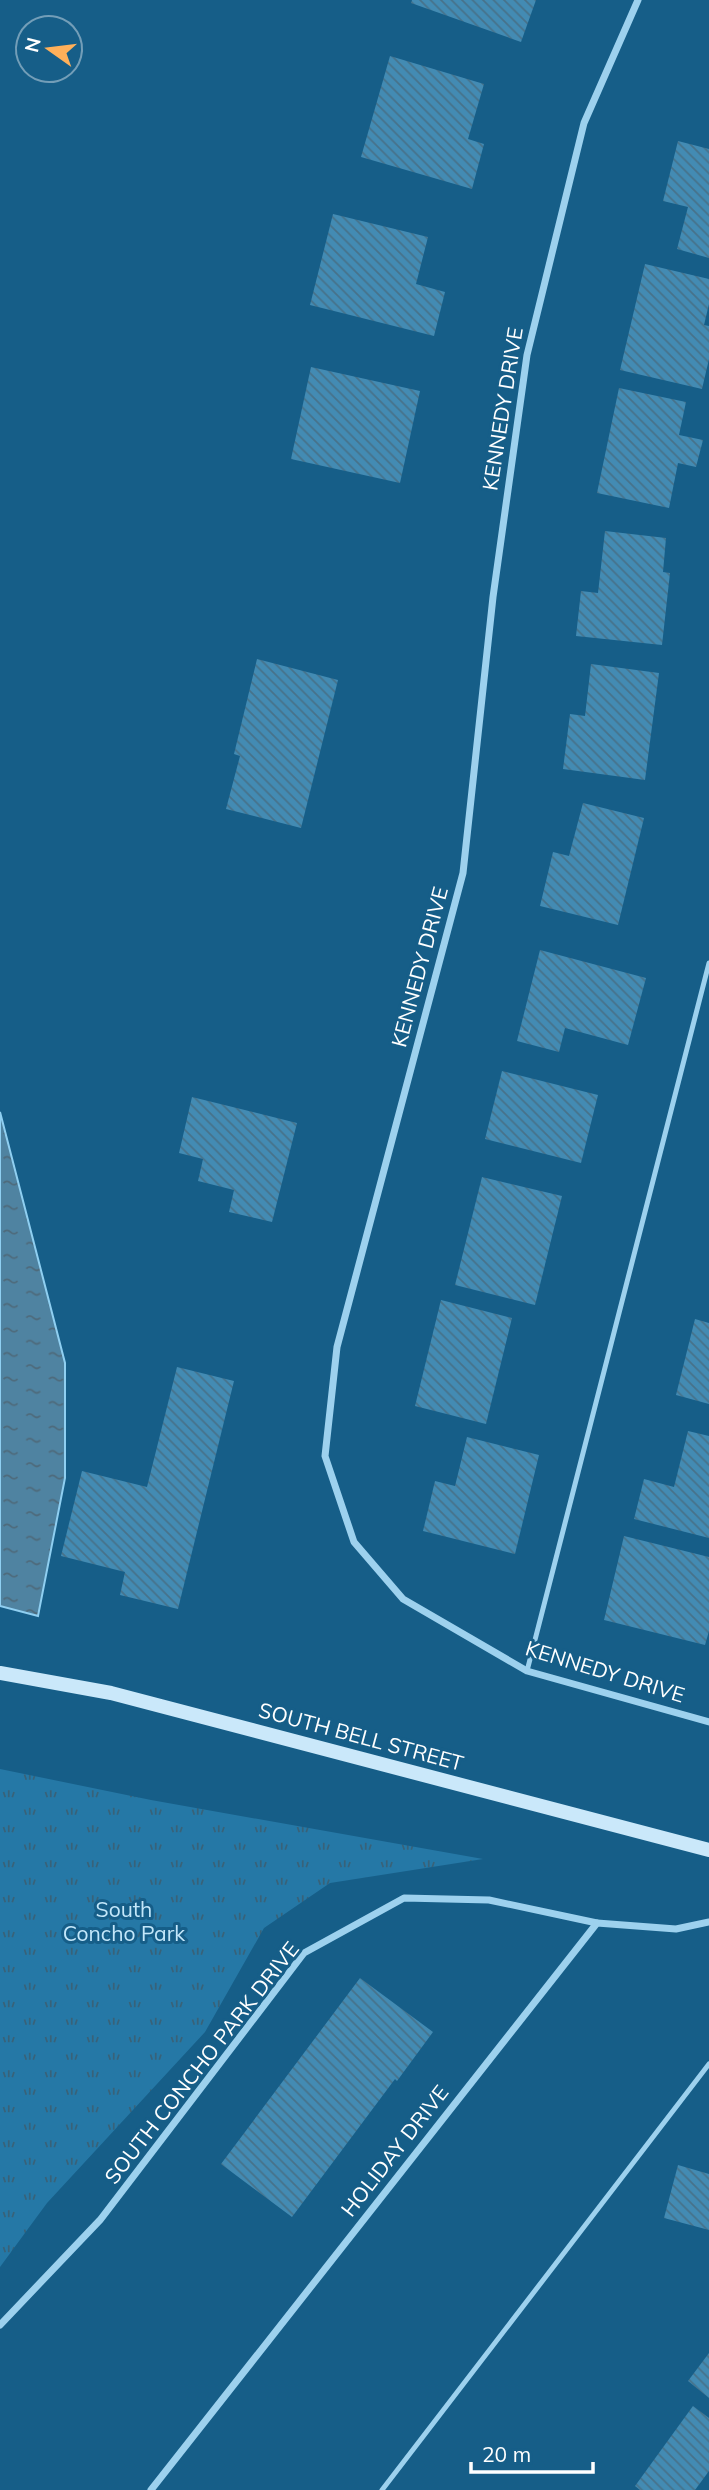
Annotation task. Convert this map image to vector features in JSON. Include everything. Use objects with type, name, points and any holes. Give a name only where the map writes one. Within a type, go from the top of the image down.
[{"type":"main road","name":"SOUTH BELL STREET","points":[[0,1673],[111,1693],[709,1850]]},
{"type":"street","name":"KENNEDY DRIVE","points":[[638,0],[584,123],[527,355],[493,597],[463,873],[337,1348],[325,1457],[354,1542],[403,1599],[527,1671],[709,1722]]},
{"type":"street","name":"SOUTH CONCHO PARK DRIVE","points":[[0,2325],[100,2220],[304,1953],[404,1898],[489,1899],[597,1923]]},
{"type":"street","points":[[597,1923],[676,1929],[709,1922]]},
{"type":"street","name":"HOLIDAY DRIVE","points":[[151,2490],[597,1923]]},
{"type":"lane","points":[[527,1671],[709,963]]},
{"type":"lane","points":[[382,2490],[709,2064]]},
{"type":"green space","name":"South Concho Park","points":[[0,1769],[151,1800],[483,1859],[330,1883],[264,1928],[205,2032],[47,2203],[0,2267]]},
{"type":"water","points":[[0,1112],[65,1363],[65,1478],[38,1616],[0,1606]]},
{"type":"building","points":[[412,0],[536,0],[521,42],[411,3]]},
{"type":"building","points":[[390,56],[484,84],[468,139],[484,144],[472,189],[361,157]]},
{"type":"building","points":[[678,141],[709,149],[709,258],[677,249],[688,207],[663,201]]},
{"type":"building","points":[[333,214],[428,237],[416,284],[445,292],[434,336],[310,305]]},
{"type":"building","points":[[645,264],[709,279],[709,304],[704,325],[709,326],[709,359],[702,389],[620,370]]},
{"type":"building","points":[[311,367],[420,391],[400,483],[291,459]]},
{"type":"building","points":[[619,388],[686,402],[679,435],[703,440],[696,467],[678,463],[669,508],[597,493]]},
{"type":"building","points":[[605,531],[666,538],[663,572],[670,573],[662,645],[576,636],[581,591],[598,593]]},
{"type":"building","points":[[257,659],[338,680],[301,828],[226,809],[240,756],[234,754]]},
{"type":"building","points":[[591,664],[659,673],[645,780],[563,769],[570,714],[585,716]]},
{"type":"building","points":[[583,803],[644,818],[618,925],[540,906],[553,852],[569,856]]},
{"type":"building","points":[[540,950],[646,978],[628,1045],[565,1028],[559,1052],[517,1041]]},
{"type":"building","points":[[502,1071],[598,1095],[581,1163],[485,1139]]},
{"type":"building","points":[[192,1097],[297,1123],[272,1222],[229,1212],[234,1190],[198,1181],[203,1159],[179,1153]]},
{"type":"building","points":[[482,1177],[562,1196],[535,1305],[455,1285]]},
{"type":"building","points":[[441,1300],[512,1318],[486,1424],[415,1406]]},
{"type":"building","points":[[695,1319],[709,1323],[709,1404],[676,1395]]},
{"type":"building","points":[[177,1367],[234,1381],[178,1609],[120,1595],[125,1572],[61,1556],[82,1471],[147,1487]]},
{"type":"building","points":[[688,1431],[709,1436],[709,1538],[634,1519],[644,1479],[674,1487]]},
{"type":"building","points":[[467,1437],[539,1455],[515,1554],[423,1531],[435,1481],[455,1486]]},
{"type":"building","points":[[624,1536],[709,1557],[709,1631],[705,1645],[604,1620]]},
{"type":"building","points":[[360,1978],[433,2032],[292,2217],[221,2164]]},
{"type":"building","points":[[678,2165],[709,2174],[709,2230],[664,2218]]},
{"type":"building","points":[[709,2353],[709,2398],[688,2381]]},
{"type":"building","points":[[693,2406],[709,2418],[709,2471],[695,2490],[640,2490],[635,2486]]}]
